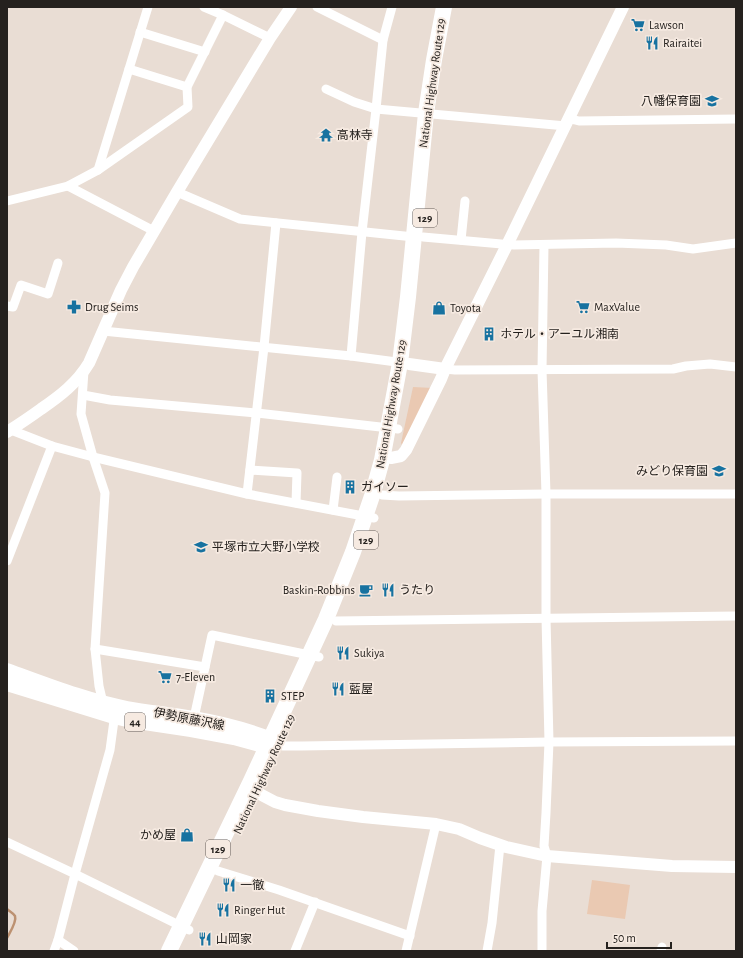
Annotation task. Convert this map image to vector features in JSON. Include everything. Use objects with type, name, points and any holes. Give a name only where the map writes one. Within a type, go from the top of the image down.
[{"type":"highway","name":"National Highway Route 129","points":[[179,951],[184,928],[251,788],[275,744],[314,656],[326,618],[353,552],[382,495],[392,458],[393,429],[405,363],[431,114],[434,60],[444,7]]},
{"type":"highway","name":"National Highway Route 129","points":[[431,114],[455,7]]},
{"type":"highway","name":"National Highway Route 129","points":[[314,656],[336,621],[370,517],[372,496],[382,460],[393,429]]},
{"type":"highway","name":"National Highway Route 129","points":[[169,951],[218,871],[251,788]]},
{"type":"main road","name":"伊勢原藤沢線","points":[[7,670],[103,703],[131,721],[275,744]]},
{"type":"main road","name":"伊勢原藤沢線","points":[[7,684],[116,712],[127,708],[194,718],[242,730],[275,744]]},
{"type":"street","points":[[98,170],[148,7]]},
{"type":"street","points":[[204,7],[270,38]]},
{"type":"street","points":[[9,431],[61,395],[72,385],[89,364],[121,290],[176,192],[270,38],[291,7]]},
{"type":"street","points":[[316,7],[383,40]]},
{"type":"street","points":[[351,356],[362,232],[383,40],[392,7]]},
{"type":"street","points":[[392,458],[401,456],[406,450],[441,379],[444,369],[568,122],[623,7]]},
{"type":"street","points":[[7,201],[68,186],[98,170],[188,106],[187,87],[223,15]]},
{"type":"street","points":[[140,32],[204,52]]},
{"type":"street","points":[[129,69],[187,87]]},
{"type":"street","points":[[326,89],[354,102],[376,108],[431,114],[568,122],[575,120],[736,119]]},
{"type":"street","points":[[68,186],[154,231]]},
{"type":"street","points":[[176,192],[240,219],[362,232],[507,244],[544,245],[616,243],[693,249],[736,243]]},
{"type":"street","points":[[461,240],[465,201]]},
{"type":"street","points":[[247,494],[264,347],[276,223]]},
{"type":"street","points":[[544,245],[542,370],[546,494],[546,618],[549,742],[544,846],[547,856],[542,911],[544,951]]},
{"type":"street","points":[[7,306],[13,307],[21,286],[48,294],[58,263]]},
{"type":"street","points":[[103,331],[351,356],[454,370],[673,369],[686,366],[710,364],[736,367]]},
{"type":"street","points":[[84,371],[81,414],[105,493],[95,649],[99,686],[103,703]]},
{"type":"street","points":[[83,395],[110,400],[256,413],[393,429]]},
{"type":"street","points":[[9,431],[52,446],[93,457],[247,494],[370,517]]},
{"type":"street","points":[[7,561],[11,541],[52,446]]},
{"type":"street","points":[[250,470],[297,473],[296,503]]},
{"type":"street","points":[[333,510],[337,477]]},
{"type":"street","points":[[382,495],[736,494]]},
{"type":"street","points":[[336,621],[736,616]]},
{"type":"street","points":[[194,718],[212,635],[314,656]]},
{"type":"street","points":[[95,649],[205,667]]},
{"type":"street","points":[[54,951],[110,750],[116,712]]},
{"type":"street","points":[[275,744],[302,746],[736,741]]},
{"type":"street","points":[[251,788],[275,802],[286,805],[363,817],[436,824],[459,829],[500,845],[547,856],[672,866],[736,867]]},
{"type":"street","points":[[406,951],[436,824]]},
{"type":"street","points":[[7,843],[75,874],[184,928]]},
{"type":"street","points":[[487,951],[492,923],[500,845]]},
{"type":"street","points":[[218,871],[315,902],[410,936]]},
{"type":"street","points":[[295,951],[315,902]]},
{"type":"street","points":[[58,940],[74,951]]},
{"type":"shaded area","points":[[413,387],[433,388],[402,445],[401,443]]},
{"type":"shaded area","points":[[592,880],[630,885],[625,919],[587,914]]},
{"type":"waterway","points":[[7,909],[15,916],[13,927],[7,938]]},
{"type":"place","name":"Lawson","points":[[638,25]]},
{"type":"place","name":"Rairaitei","points":[[652,43]]},
{"type":"place","name":"八幡保育園","points":[[712,101]]},
{"type":"place","name":"高林寺","points":[[326,135]]},
{"type":"place","name":"Drug Seims","points":[[74,307]]},
{"type":"place","name":"MaxValue","points":[[583,307]]},
{"type":"place","name":"Toyota","points":[[439,308]]},
{"type":"place","name":"ホテル・アーユル湘南","points":[[489,334]]},
{"type":"place","name":"みどり保育園","points":[[719,471]]},
{"type":"place","name":"ガイソー","points":[[350,487]]},
{"type":"place","name":"平塚市立大野小学校","points":[[201,547]]},
{"type":"place","name":"Baskin-Robbins","points":[[366,590]]},
{"type":"place","name":"うたり","points":[[388,590]]},
{"type":"place","name":"Sukiya","points":[[343,653]]},
{"type":"place","name":"7-Eleven","points":[[165,677]]},
{"type":"place","name":"藍屋","points":[[338,689]]},
{"type":"place","name":"STEP","points":[[270,696]]},
{"type":"place","name":"かめ屋","points":[[187,835]]},
{"type":"place","name":"一徹","points":[[229,885]]},
{"type":"place","name":"Ringer Hut","points":[[223,910]]},
{"type":"place","name":"山岡家","points":[[205,939]]}]
